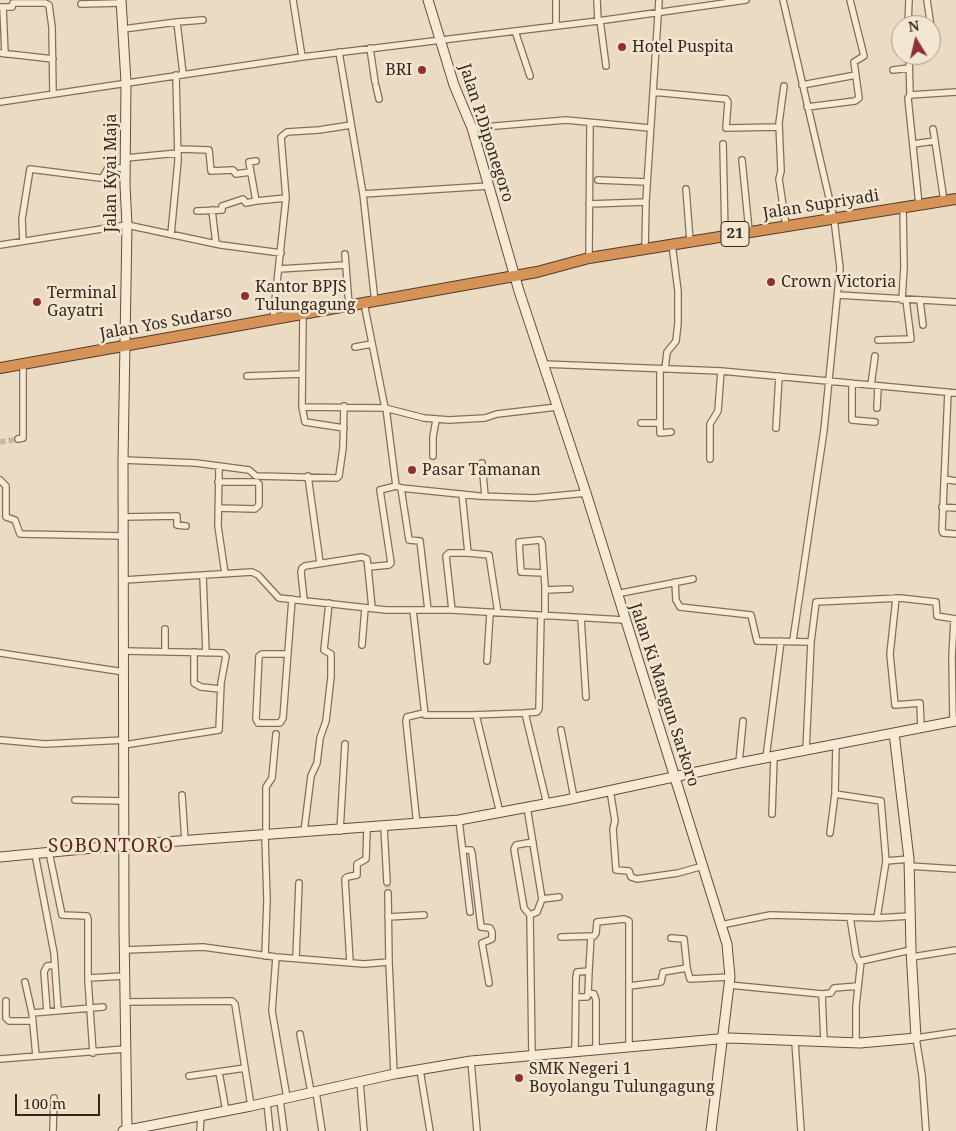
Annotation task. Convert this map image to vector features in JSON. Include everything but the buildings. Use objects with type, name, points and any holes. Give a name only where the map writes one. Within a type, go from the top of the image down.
[{"type":"highway","name":"Jalan Supriyadi","points":[[515,276],[589,258],[956,199]]},
{"type":"highway","name":"Jalan Yos Sudarso","points":[[0,368],[515,276]]},
{"type":"street","points":[[293,0],[302,57]]},
{"type":"street","name":"Jalan P.Diponegoro","points":[[428,0],[454,85],[472,128],[515,276]]},
{"type":"street","points":[[556,0],[556,26]]},
{"type":"street","points":[[597,0],[606,66]]},
{"type":"street","points":[[645,249],[650,128],[659,0]]},
{"type":"street","points":[[0,102],[302,57],[599,21],[746,0]]},
{"type":"street","points":[[782,0],[834,219],[840,268],[819,465],[793,640]]},
{"type":"street","points":[[807,107],[857,100],[859,96],[854,62],[864,56],[850,0]]},
{"type":"street","points":[[909,15],[910,0]]},
{"type":"street","points":[[927,0],[929,15]]},
{"type":"street","points":[[53,93],[54,59],[49,5],[45,3],[13,2],[12,7],[2,7],[2,54],[54,59]]},
{"type":"street","points":[[81,4],[121,2]]},
{"type":"street","name":"Jalan Kyai Maja","points":[[121,2],[126,82],[127,225],[124,346],[126,1131]]},
{"type":"street","points":[[123,29],[203,20]]},
{"type":"street","points":[[171,234],[178,151],[180,75],[178,22]]},
{"type":"street","points":[[514,31],[530,76]]},
{"type":"street","points":[[370,48],[379,99]]},
{"type":"street","points":[[339,52],[363,194],[375,302]]},
{"type":"street","points":[[908,65],[910,95],[908,98],[919,205]]},
{"type":"street","points":[[893,70],[908,68]]},
{"type":"street","points":[[802,85],[856,76]]},
{"type":"street","points":[[784,86],[779,127],[781,171],[779,179],[786,226]]},
{"type":"street","points":[[653,92],[726,100],[728,102],[726,128],[779,127]]},
{"type":"street","points":[[910,95],[956,92]]},
{"type":"street","points":[[472,128],[566,120],[650,128]]},
{"type":"street","points":[[589,258],[588,204],[593,180],[590,122]]},
{"type":"street","points":[[273,320],[286,198],[281,137],[283,134],[351,125]]},
{"type":"street","points":[[933,129],[944,201]]},
{"type":"street","points":[[913,144],[935,141]]},
{"type":"street","points":[[723,144],[725,235]]},
{"type":"street","points":[[126,158],[178,151],[209,150],[212,171],[233,170],[236,174],[250,172]]},
{"type":"street","points":[[742,160],[749,231]]},
{"type":"street","points":[[256,161],[249,162],[256,201]]},
{"type":"street","points":[[23,241],[22,224],[30,169],[100,178],[103,177],[108,168],[126,168]]},
{"type":"street","points":[[593,180],[647,182]]},
{"type":"street","points":[[363,194],[489,186]]},
{"type":"street","points":[[686,189],[690,241]]},
{"type":"street","points":[[197,211],[222,210],[222,206],[243,199],[247,203],[286,198]]},
{"type":"street","points":[[588,204],[646,202]]},
{"type":"street","points":[[878,340],[911,339],[904,300],[903,207]]},
{"type":"street","points":[[212,210],[216,244]]},
{"type":"street","points":[[0,245],[127,225],[216,244],[281,253]]},
{"type":"street","points":[[671,432],[660,433],[660,423],[663,369],[667,352],[676,341],[678,323],[678,286],[672,244]]},
{"type":"street","points":[[345,254],[350,305]]},
{"type":"street","points":[[279,270],[345,265]]},
{"type":"street","name":"Jalan Ki Mangun Sarkoro","points":[[515,276],[586,493],[729,954],[730,981],[721,1039],[711,1131]]},
{"type":"street","points":[[838,295],[956,302]]},
{"type":"street","points":[[920,301],[923,325]]},
{"type":"street","points":[[364,303],[386,408],[409,540],[420,541],[428,610]]},
{"type":"street","points":[[303,314],[302,407],[304,422],[344,428]]},
{"type":"street","points":[[355,347],[372,344]]},
{"type":"street","points":[[875,356],[874,385],[877,408]]},
{"type":"street","points":[[18,439],[23,438],[23,364]]},
{"type":"street","points":[[543,364],[721,371],[956,393]]},
{"type":"street","points":[[710,459],[710,424],[718,411],[721,371]]},
{"type":"street","points":[[247,376],[302,374]]},
{"type":"street","points":[[776,428],[779,376]]},
{"type":"street","points":[[852,383],[852,420],[875,422]]},
{"type":"street","points":[[948,392],[942,531],[945,534],[956,534]]},
{"type":"street","points":[[124,460],[196,463],[249,470],[256,476],[340,476],[344,406]]},
{"type":"street","points":[[302,407],[386,408],[436,420],[485,418],[497,414],[557,407]]},
{"type":"street","points":[[434,456],[432,437],[436,420]]},
{"type":"street","points":[[641,423],[660,423]]},
{"type":"street","points":[[482,463],[485,496]]},
{"type":"street","points":[[219,469],[218,508],[225,574]]},
{"type":"street","points":[[308,476],[320,563]]},
{"type":"street","points":[[0,480],[6,486],[6,517],[15,520],[20,534],[124,536]]},
{"type":"street","points":[[944,480],[956,480]]},
{"type":"street","points":[[218,482],[257,482],[259,484],[259,505],[255,509],[218,508]]},
{"type":"street","points":[[368,568],[390,564],[380,490],[399,487],[485,496],[545,498],[586,493]]},
{"type":"street","points":[[462,494],[468,553]]},
{"type":"street","points":[[942,507],[956,508]]},
{"type":"street","points":[[124,517],[177,516],[177,525],[186,526]]},
{"type":"street","points":[[417,824],[407,717],[424,713],[428,716],[537,712],[539,709],[545,590],[544,573],[541,541],[519,542],[521,572],[544,573]]},
{"type":"street","points":[[452,610],[446,556],[449,553],[468,553],[489,555],[498,613]]},
{"type":"street","points":[[304,600],[302,568],[320,563],[362,557],[367,559],[369,608],[362,645]]},
{"type":"street","points":[[124,580],[254,573],[276,597],[369,608],[452,610],[624,620]]},
{"type":"street","points":[[203,576],[206,653]]},
{"type":"street","points":[[616,594],[693,579]]},
{"type":"street","points":[[675,582],[676,600],[680,607],[748,614],[752,617],[757,642],[793,640],[811,642]]},
{"type":"street","points":[[545,590],[570,589]]},
{"type":"street","points":[[287,654],[262,654],[258,656],[256,719],[258,722],[275,723],[282,721],[292,598]]},
{"type":"street","points":[[896,598],[890,654],[895,705],[920,703],[922,728]]},
{"type":"street","points":[[0,857],[125,845],[367,829],[458,820],[547,804],[739,762],[770,757],[922,728],[955,721],[952,657],[955,619],[937,616],[936,602],[896,598],[816,602],[811,642],[806,750]]},
{"type":"street","points":[[304,832],[311,776],[317,763],[320,738],[326,721],[331,677],[331,654],[324,650],[329,603]]},
{"type":"street","points":[[413,610],[424,713]]},
{"type":"street","points":[[487,661],[490,613]]},
{"type":"street","points":[[581,618],[586,697]]},
{"type":"street","points":[[165,629],[165,652]]},
{"type":"street","points":[[772,814],[770,757],[781,641]]},
{"type":"street","points":[[0,740],[45,744],[124,742],[217,731],[219,728],[220,689],[226,654],[124,651]]},
{"type":"street","points":[[194,652],[194,684],[201,687],[220,689]]},
{"type":"street","points":[[0,653],[124,672]]},
{"type":"street","points":[[525,712],[547,804]]},
{"type":"street","points":[[476,715],[500,813]]},
{"type":"street","points":[[739,762],[743,721]]},
{"type":"street","points":[[562,730],[574,798]]},
{"type":"street","points":[[894,733],[909,862],[911,953],[916,1038],[922,1075],[926,1131]]},
{"type":"street","points":[[265,956],[267,900],[266,787],[272,778],[276,734]]},
{"type":"street","points":[[340,831],[345,744]]},
{"type":"street","points":[[830,833],[835,794],[836,744]]},
{"type":"street","points":[[610,790],[615,821],[612,829],[616,870],[629,871],[631,878],[637,879],[678,873],[703,866]]},
{"type":"street","points":[[835,794],[881,800],[886,861],[878,918]]},
{"type":"street","points":[[182,795],[185,841]]},
{"type":"street","points":[[75,800],[124,801]]},
{"type":"street","points":[[528,807],[542,899],[537,912],[530,915]]},
{"type":"street","points":[[458,820],[470,912]]},
{"type":"street","points":[[384,827],[387,882]]},
{"type":"street","points":[[350,962],[345,879],[357,875],[357,864],[366,859],[367,829]]},
{"type":"street","points":[[532,1055],[530,915],[524,908],[514,847],[533,842]]},
{"type":"street","points":[[463,850],[470,850],[472,853],[481,927],[490,928],[492,932],[492,939],[482,943],[489,983]]},
{"type":"street","points":[[49,852],[62,915],[87,916],[88,919],[88,978],[93,1053]]},
{"type":"street","points":[[35,854],[48,915],[55,965],[58,1010]]},
{"type":"street","points":[[886,861],[909,862],[956,869]]},
{"type":"street","points":[[296,958],[299,883]]},
{"type":"street","points":[[388,893],[394,1074]]},
{"type":"street","points":[[542,899],[559,897]]},
{"type":"street","points":[[388,917],[424,915]]},
{"type":"street","points":[[721,925],[770,915],[878,918],[910,916]]},
{"type":"street","points":[[850,917],[856,955],[860,964],[856,1006],[856,1043]]},
{"type":"street","points":[[561,936],[591,936],[596,934],[597,922],[624,919],[629,921],[629,1047]]},
{"type":"street","points":[[576,997],[587,997],[588,993],[591,936]]},
{"type":"street","points":[[671,938],[684,939],[690,979],[730,981],[822,994],[831,993],[834,988],[858,986]]},
{"type":"street","points":[[125,950],[169,946],[203,947],[276,957],[364,964],[389,962]]},
{"type":"street","points":[[860,964],[865,960],[911,953],[956,950]]},
{"type":"street","points":[[276,957],[272,1011],[283,1099],[284,1131]]},
{"type":"street","points":[[47,1011],[44,972],[47,966],[55,965]]},
{"type":"street","points":[[629,986],[661,982],[663,972],[687,968]]},
{"type":"street","points":[[575,1052],[577,972],[589,971]]},
{"type":"street","points":[[88,978],[125,976]]},
{"type":"street","points":[[25,982],[32,1013],[36,1056]]},
{"type":"street","points":[[588,993],[595,996],[596,1050]]},
{"type":"street","points":[[822,994],[824,1042]]},
{"type":"street","points":[[6,1001],[6,1018],[9,1021],[32,1021]]},
{"type":"street","points":[[125,1002],[232,1001],[235,1004],[251,1106]]},
{"type":"street","points":[[32,1013],[103,1007]]},
{"type":"street","points":[[126,1131],[267,1103],[394,1074],[471,1061],[721,1039],[856,1043],[916,1038],[956,1032]]},
{"type":"street","points":[[300,1034],[322,1131]]},
{"type":"street","points":[[795,1042],[801,1131]]},
{"type":"street","points":[[0,1059],[125,1049]]},
{"type":"street","points":[[471,1061],[476,1131]]},
{"type":"street","points":[[189,1076],[245,1068]]},
{"type":"street","points":[[420,1070],[430,1131]]},
{"type":"street","points":[[219,1072],[226,1111]]},
{"type":"street","points":[[360,1082],[364,1131]]},
{"type":"street","points":[[54,1098],[54,1131]]},
{"type":"street","points":[[267,1103],[270,1131]]},
{"type":"street","points":[[200,1131],[201,1116]]},
{"type":"tunnel","points":[[0,442],[18,439]]},
{"type":"tunnel","points":[[387,882],[388,893]]},
{"type":"place","name":"Hotel Puspita","points":[[622,47]]},
{"type":"place","name":"BRI","points":[[422,70]]},
{"type":"place","name":"Crown Victoria","points":[[771,282]]},
{"type":"place","name":"Kantor BPJS Tulungagung","points":[[245,296]]},
{"type":"place","name":"Terminal Gayatri","points":[[37,302]]},
{"type":"place","name":"Pasar Tamanan","points":[[412,470]]},
{"type":"place","name":"SMK Negeri 1 Boyolangu Tulungagung","points":[[519,1078]]},
{"type":"district","name":"SOBONTORO","points":[[111,847]]}]
